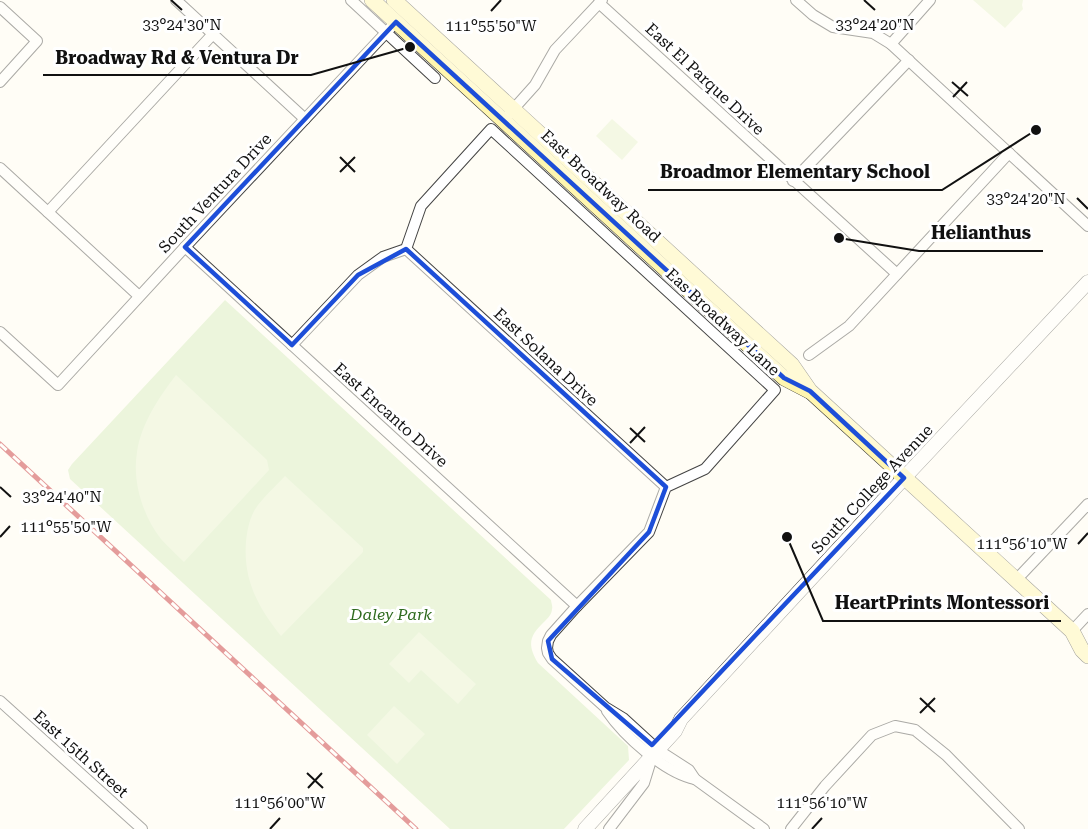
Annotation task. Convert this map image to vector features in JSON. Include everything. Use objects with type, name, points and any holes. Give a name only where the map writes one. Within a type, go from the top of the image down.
[{"type":"main road","name":"East Broadway Road","points":[[372,0],[391,27],[502,120],[784,378],[810,392],[1072,631],[1082,650],[1088,656]]},
{"type":"main road","name":"East Broadway Road","points":[[394,0],[502,120]]},
{"type":"main road","name":"East Broadway Road","points":[[1072,631],[1088,637]]},
{"type":"street","points":[[176,0],[305,119]]},
{"type":"street","points":[[351,0],[391,27],[435,78]]},
{"type":"street","points":[[796,0],[813,15],[833,27],[873,33],[891,44],[1088,226]]},
{"type":"street","points":[[891,44],[930,0]]},
{"type":"street","points":[[292,345],[358,275],[383,257],[406,249],[421,206],[535,85],[555,50],[601,2]]},
{"type":"street","name":"East El Parque Drive","points":[[601,2],[897,274]]},
{"type":"street","points":[[0,7],[37,41],[0,82]]},
{"type":"street","name":"South Ventura Drive","points":[[0,332],[58,385],[391,27]]},
{"type":"street","points":[[48,212],[213,33]]},
{"type":"street","points":[[794,181],[909,60]]},
{"type":"street","name":"Eas Broadway Lane","points":[[502,120],[775,390],[705,469],[666,488]]},
{"type":"street","points":[[809,356],[849,326],[1009,153]]},
{"type":"street","points":[[0,168],[139,296]]},
{"type":"street","name":"East Encanto Drive","points":[[185,247],[577,606]]},
{"type":"street","name":"East Solana Drive","points":[[406,249],[666,488]]},
{"type":"street","name":"South College Avenue","points":[[577,829],[675,730],[681,719],[1088,282]]},
{"type":"street","points":[[666,488],[649,532],[551,635],[548,641],[548,653],[605,707],[623,718],[652,751],[685,777],[695,779],[764,829]]},
{"type":"street","points":[[1016,580],[1088,504]]},
{"type":"street","points":[[1072,631],[1088,614]]},
{"type":"street","name":"East 15th Street","points":[[0,701],[142,829]]},
{"type":"street","points":[[791,829],[825,786],[872,735],[895,726],[915,730],[946,755],[1019,829]]},
{"type":"street","points":[[609,829],[644,783],[652,751]]},
{"type":"street","name":"South College Avenue","points":[[585,829],[652,751]]},
{"type":"highlighted area","points":[[396,22],[784,378],[810,391],[904,478],[652,745],[552,659],[548,641],[649,532],[666,487],[406,249],[358,275],[292,345],[185,247]]},
{"type":"green space","points":[[973,0],[1023,0],[1023,9],[1005,28]]},
{"type":"green space","points":[[612,119],[638,142],[622,160],[596,136]]},
{"type":"green space","name":"Daley Park","points":[[225,300],[551,600],[551,614],[531,640],[534,656],[538,663],[628,746],[629,760],[564,829],[450,829],[70,479],[68,470],[72,464]]},
{"type":"green space","points":[[176,375],[267,460],[269,470],[184,562],[161,539],[149,520],[140,498],[136,475],[137,452],[142,431],[157,402]]},
{"type":"green space","points":[[285,476],[363,548],[363,552],[281,636],[265,614],[254,592],[247,569],[246,542],[248,526],[254,511]]},
{"type":"green space","points":[[419,632],[476,684],[458,704],[421,670],[409,683],[389,664]]},
{"type":"green space","points":[[394,706],[425,734],[397,764],[367,735]]},
{"type":"railway","points":[[0,444],[416,829]]},
{"type":"place","name":"Broadway Rd & Ventura Dr","points":[[410,47]]},
{"type":"place","name":"Broadmor Elementary School","points":[[1036,130]]},
{"type":"place","name":"Helianthus","points":[[839,238]]},
{"type":"place","name":"HeartPrints Montessori","points":[[787,537]]}]
